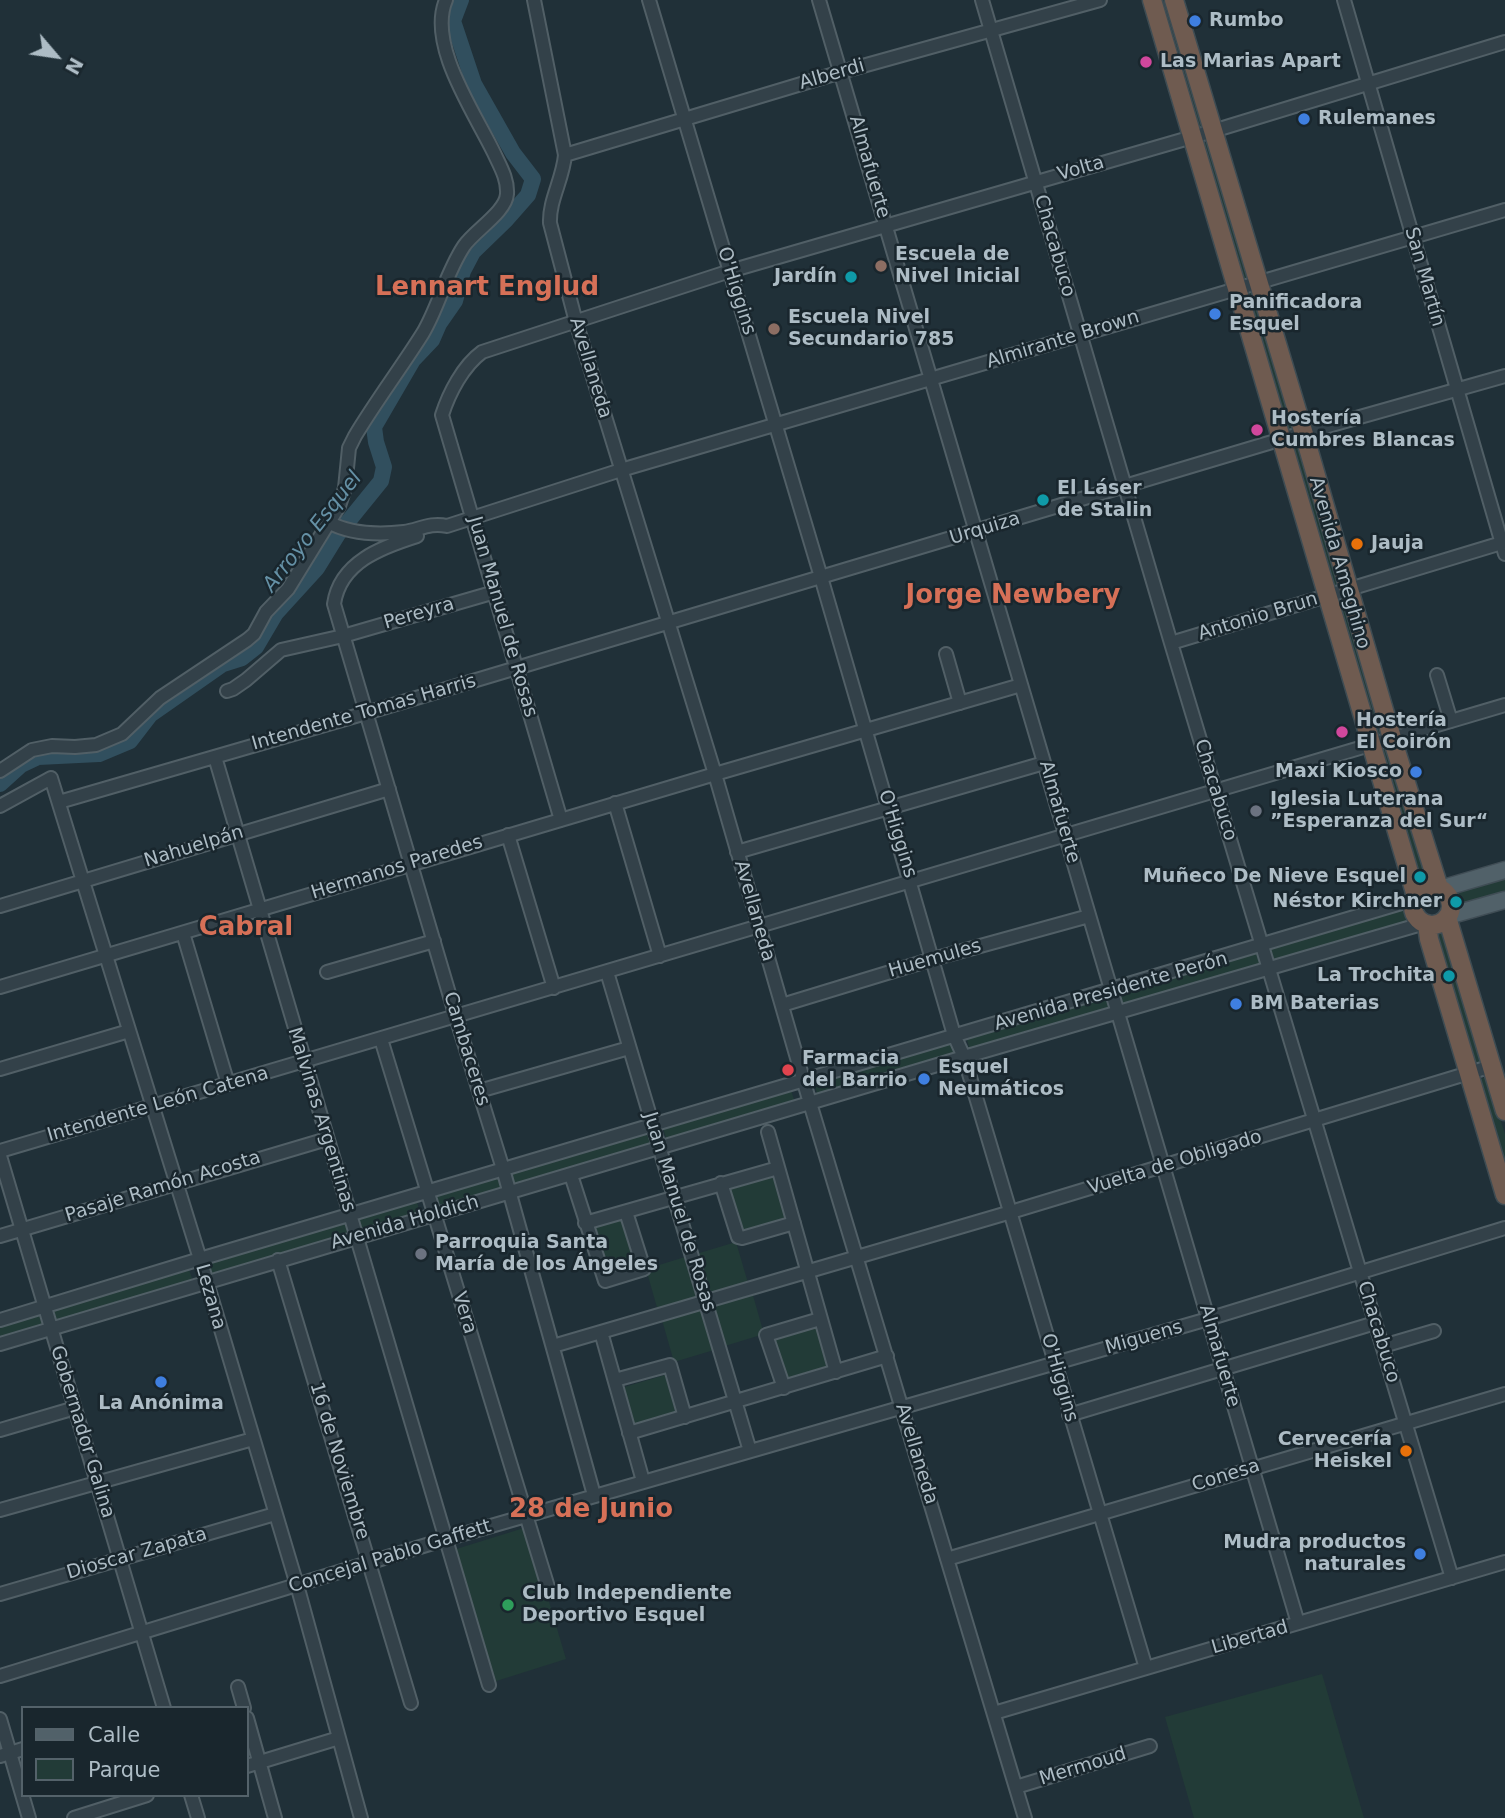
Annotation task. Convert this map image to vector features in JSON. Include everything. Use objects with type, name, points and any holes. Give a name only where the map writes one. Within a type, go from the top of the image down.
[{"type":"highway","name":"Avenida Ameghino","points":[[1152,0],[1416,897]]},
{"type":"highway","name":"Avenida Ameghino","points":[[1174,0],[1392,738],[1439,888]]},
{"type":"highway","points":[[1425,888],[1439,888],[1450,898],[1448,916],[1438,924],[1426,923],[1416,915],[1413,908],[1416,897],[1425,888]]},
{"type":"highway","points":[[1448,916],[1505,1111]]},
{"type":"highway","points":[[1426,923],[1505,1195]]},
{"type":"main road","points":[[1439,888],[1505,870]]},
{"type":"main road","points":[[1448,916],[1505,900]]},
{"type":"street","points":[[0,771],[32,750],[52,746],[96,745],[122,734],[160,698],[254,634],[266,612],[288,589],[333,525],[341,499],[349,448],[355,436],[423,333],[464,245],[500,209],[507,198],[507,183],[442,42],[441,24],[446,0]]},
{"type":"street","name":"O'Higgins","points":[[649,0],[911,881],[954,1035],[964,1057],[1146,1668]]},
{"type":"street","name":"Almafuerte","points":[[820,0],[1298,1623]]},
{"type":"street","name":"Chacabuco","points":[[982,0],[1171,643],[1452,1578]]},
{"type":"street","name":"Alberdi","points":[[565,155],[841,72],[1100,0]]},
{"type":"street","name":"San Martín","points":[[1345,0],[1456,390],[1504,546]]},
{"type":"street","name":"Avellaneda","points":[[537,1],[565,155],[564,168],[549,211],[550,223],[576,322],[715,774],[810,1103],[1025,1818]]},
{"type":"street","name":"Volta","points":[[442,415],[446,400],[473,359],[482,352],[730,271],[1213,131],[1505,42]]},
{"type":"street","name":"Almirante Brown","points":[[447,526],[621,470],[1505,210]]},
{"type":"street","name":"Urquiza","points":[[667,622],[1282,439],[1505,376]]},
{"type":"street","name":"Juan Manuel de Rosas","points":[[442,415],[561,820]]},
{"type":"street","points":[[333,525],[353,532],[405,532],[435,524],[447,526]]},
{"type":"street","name":"Cambaceres","points":[[447,526],[370,554],[353,567],[336,591],[334,604],[510,1192],[594,1495]]},
{"type":"street","name":"Antonio Brun","points":[[1171,643],[1504,546]]},
{"type":"street","name":"Pereyra","points":[[227,691],[239,685],[281,650],[343,636],[495,592]]},
{"type":"street","name":"Intendente Tomas Harris","points":[[59,802],[667,622]]},
{"type":"street","points":[[946,654],[960,703]]},
{"type":"street","points":[[1437,675],[1451,721]]},
{"type":"street","points":[[715,774],[1021,685]]},
{"type":"street","name":"Intendente León Catena","points":[[0,1154],[1065,834],[1505,705]]},
{"type":"street","name":"Malvinas Argentinas","points":[[215,757],[489,1685]]},
{"type":"street","points":[[737,852],[1044,763]]},
{"type":"street","name":"Hermanos Paredes","points":[[0,987],[715,774]]},
{"type":"street","name":"Lezana","points":[[0,806],[51,778],[200,1259],[297,1585],[361,1818]]},
{"type":"street","name":"Nahuelpán","points":[[0,906],[389,789]]},
{"type":"street","points":[[615,803],[660,956]]},
{"type":"street","points":[[508,835],[554,988]]},
{"type":"street","name":"Avenida Presidente Perón","points":[[803,1079],[1416,897]]},
{"type":"street","name":"Huemules","points":[[782,1005],[933,959],[1089,916]]},
{"type":"street","name":"Avenida Presidente Perón","points":[[810,1103],[1426,923]]},
{"type":"street","points":[[183,933],[228,1084]]},
{"type":"street","points":[[327,972],[434,942]]},
{"type":"street","name":"Juan Manuel de Rosas","points":[[607,972],[750,1451]]},
{"type":"street","points":[[0,1069],[129,1031]]},
{"type":"street","name":"Vera","points":[[381,1039],[548,1587]]},
{"type":"street","points":[[479,1091],[629,1048]]},
{"type":"street","name":"Vuelta de Obligado","points":[[553,1346],[1011,1212],[1492,1066]]},
{"type":"street","name":"Avenida Holdich","points":[[0,1320],[803,1079]]},
{"type":"street","name":"Avenida Holdich","points":[[0,1344],[810,1103]]},
{"type":"street","points":[[768,1132],[836,1372]]},
{"type":"street","name":"Pasaje Ramón Acosta","points":[[0,1236],[327,1139]]},
{"type":"street","name":"Gobernador Galina","points":[[0,1154],[162,1706]]},
{"type":"street","points":[[585,1223],[778,1168]]},
{"type":"street","points":[[571,1175],[605,1281],[644,1269],[626,1212]]},
{"type":"street","points":[[721,1184],[738,1237],[794,1223]]},
{"type":"street","name":"Miguens","points":[[902,1408],[1208,1319],[1505,1228]]},
{"type":"street","name":"16 de Noviembre","points":[[278,1260],[411,1703]]},
{"type":"street","points":[[784,1388],[766,1335],[820,1319]]},
{"type":"street","points":[[1069,1415],[1375,1323]]},
{"type":"street","points":[[1383,1346],[1434,1331]]},
{"type":"street","points":[[601,1332],[643,1481]]},
{"type":"street","points":[[629,1433],[887,1356]]},
{"type":"street","points":[[615,1380],[670,1364],[685,1417]]},
{"type":"street","name":"Conesa","points":[[947,1559],[1505,1394]]},
{"type":"street","points":[[0,1430],[75,1408]]},
{"type":"street","name":"Concejal Pablo Gaffett","points":[[0,1676],[594,1495],[902,1408]]},
{"type":"street","points":[[0,1510],[253,1439]]},
{"type":"street","name":"Dioscar Zapata","points":[[0,1594],[275,1514]]},
{"type":"street","name":"Libertad","points":[[994,1713],[1505,1562]]},
{"type":"street","points":[[238,1687],[243,1706]]},
{"type":"street","points":[[0,1719],[5,1754],[21,1797]]},
{"type":"street","points":[[248,1726],[253,1765],[275,1818]]},
{"type":"street","points":[[253,1765],[339,1738]]},
{"type":"street","name":"Mermoud","points":[[1016,1787],[1150,1746]]},
{"type":"street","points":[[21,1797],[29,1818]]},
{"type":"street","points":[[74,1818],[112,1812],[143,1797]]},
{"type":"street","points":[[192,1797],[198,1818]]},
{"type":"green space","points":[[1155,0],[1167,0],[1206,125],[1195,128]]},
{"type":"green space","points":[[1210,141],[1253,279],[1242,283],[1200,145]]},
{"type":"green space","points":[[1255,289],[1297,427],[1287,430],[1244,292]]},
{"type":"green space","points":[[1301,446],[1343,584],[1333,587],[1290,449]]},
{"type":"green space","points":[[1343,596],[1386,734],[1375,737],[1333,600]]},
{"type":"green space","points":[[1387,745],[1430,883],[1419,886],[1376,748]]},
{"type":"green space","points":[[1505,876],[1505,892],[1455,907],[1451,893]]},
{"type":"green space","points":[[1407,907],[1411,921],[1273,963],[1268,949]]},
{"type":"green space","points":[[1442,926],[1485,1064],[1474,1067],[1432,930]]},
{"type":"green space","points":[[1256,951],[1260,965],[1121,1007],[1117,993]]},
{"type":"green space","points":[[1104,994],[1109,1009],[970,1051],[966,1036]]},
{"type":"green space","points":[[953,1040],[957,1055],[818,1097],[814,1083]]},
{"type":"green space","points":[[1487,1077],[1505,1134],[1505,1172],[1477,1080]]},
{"type":"green space","points":[[791,1090],[795,1103],[667,1141],[663,1128]]},
{"type":"green space","points":[[647,1130],[651,1144],[512,1186],[508,1172]]},
{"type":"green space","points":[[773,1174],[786,1220],[740,1234],[726,1188]]},
{"type":"green space","points":[[497,1175],[501,1189],[440,1208],[435,1193]]},
{"type":"green space","points":[[416,1198],[420,1213],[359,1231],[354,1216]]},
{"type":"green space","points":[[622,1217],[636,1266],[606,1276],[591,1226]]},
{"type":"green space","points":[[344,1220],[349,1234],[211,1276],[206,1262]]},
{"type":"green space","points":[[736,1242],[748,1283],[709,1295],[696,1254]]},
{"type":"green space","points":[[685,1257],[697,1299],[658,1311],[646,1269]]},
{"type":"green space","points":[[188,1267],[193,1281],[54,1323],[50,1309]]},
{"type":"green space","points":[[752,1292],[764,1334],[725,1346],[712,1304]]},
{"type":"green space","points":[[701,1308],[714,1350],[674,1362],[662,1320]]},
{"type":"green space","points":[[39,1313],[43,1327],[0,1340],[0,1324]]},
{"type":"green space","points":[[817,1327],[828,1366],[784,1379],[773,1340]]},
{"type":"green space","points":[[665,1375],[676,1414],[632,1427],[621,1388]]},
{"type":"green space","name":"Club Independiente Deportivo Esquel","points":[[527,1527],[566,1659],[490,1683],[450,1551]]},
{"type":"green space","points":[[1322,1674],[1364,1818],[1194,1818],[1165,1717]]},
{"type":"waterway","name":"Arroyo Esquel","points":[[0,784],[21,765],[38,757],[99,754],[130,741],[150,715],[223,664],[242,658],[256,647],[276,613],[317,568],[338,534],[381,481],[384,467],[374,427],[413,360],[432,340],[455,301],[463,271],[473,252],[528,195],[533,179],[513,153],[474,84],[453,21],[461,0]]},
{"type":"place","name":"Rumbo","points":[[1195,21]]},
{"type":"place","name":"Las Marias Apart","points":[[1146,62]]},
{"type":"place","name":"Rulemanes","points":[[1304,119]]},
{"type":"place","name":"Escuela de Nivel Inicial","points":[[881,266]]},
{"type":"place","name":"Jardín","points":[[851,277]]},
{"type":"place","name":"Panificadora Esquel","points":[[1215,314]]},
{"type":"place","name":"Escuela Nivel Secundario 785","points":[[774,329]]},
{"type":"place","name":"Hostería Cumbres Blancas","points":[[1257,430]]},
{"type":"place","name":"El Láser de Stalin","points":[[1043,500]]},
{"type":"place","name":"Jauja","points":[[1357,544]]},
{"type":"place","name":"Hostería El Coirón","points":[[1342,732]]},
{"type":"place","name":"Maxi Kiosco","points":[[1416,772]]},
{"type":"place","name":"Iglesia Luterana ”Esperanza del Sur“","points":[[1256,811]]},
{"type":"place","name":"Muñeco De Nieve Esquel","points":[[1420,877]]},
{"type":"place","name":"Néstor Kirchner","points":[[1456,902]]},
{"type":"place","name":"La Trochita","points":[[1449,976]]},
{"type":"place","name":"BM Baterias","points":[[1236,1004]]},
{"type":"place","name":"Farmacia del Barrio","points":[[788,1070]]},
{"type":"place","name":"Esquel Neumáticos","points":[[924,1079]]},
{"type":"place","name":"Parroquia Santa María de los Ángeles","points":[[421,1254]]},
{"type":"place","name":"La Anónima","points":[[161,1382]]},
{"type":"place","name":"Cervecería Heiskel","points":[[1406,1451]]},
{"type":"place","name":"Mudra productos naturales","points":[[1420,1554]]},
{"type":"place","name":"Club Independiente Deportivo Esquel","points":[[508,1605]]},
{"type":"district","name":"Lennart Englud","points":[[487,288]]},
{"type":"district","name":"Jorge Newbery","points":[[1013,596]]},
{"type":"district","name":"Cabral","points":[[246,928]]},
{"type":"district","name":"28 de Junio","points":[[591,1510]]}]
